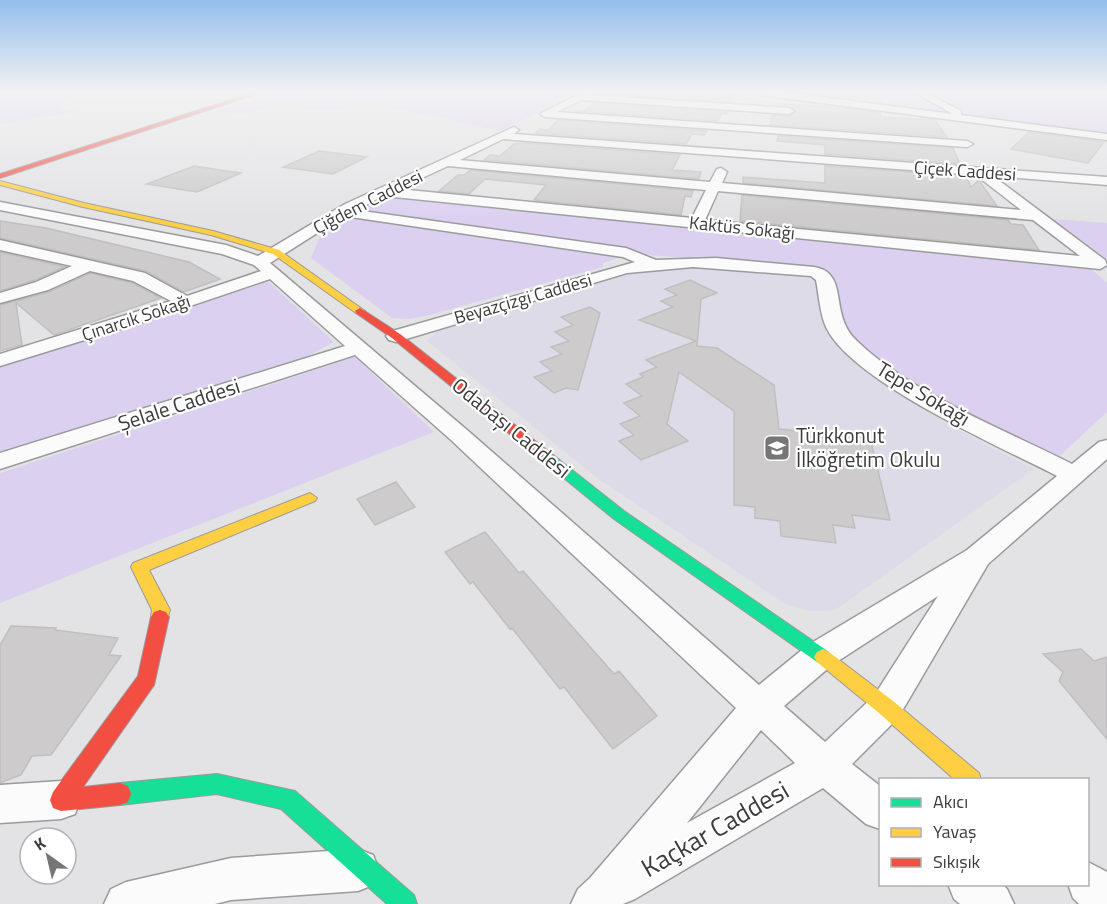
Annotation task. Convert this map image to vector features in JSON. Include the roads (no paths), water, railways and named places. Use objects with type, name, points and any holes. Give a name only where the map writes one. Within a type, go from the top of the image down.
[{"type":"street","points":[[0,165],[102,134]]},
{"type":"street","points":[[0,176],[130,134]]},
{"type":"street","name":"Çiğdem Caddesi","points":[[269,262],[342,212],[504,134]]},
{"type":"street","points":[[696,224],[740,134]]},
{"type":"street","points":[[784,134],[973,158]]},
{"type":"street","points":[[963,134],[973,158],[1038,216],[1103,266]]},
{"type":"street","points":[[1085,134],[1107,137]]},
{"type":"street","name":"Çiçek Caddesi","points":[[500,136],[730,153],[973,158],[1107,181]]},
{"type":"street","points":[[446,162],[1038,216]]},
{"type":"street","name":"Odabaşı Caddesi","points":[[0,183],[83,206],[213,233],[269,262],[396,336],[619,515],[820,655],[886,707],[969,778]]},
{"type":"street","name":"Kaktüs Sokağı","points":[[385,192],[1103,266]]},
{"type":"street","name":"Odabaşı Caddesi","points":[[0,206],[226,250],[269,262],[358,348],[459,435],[825,766],[879,809]]},
{"type":"street","points":[[342,212],[626,252],[651,263]]},
{"type":"street","points":[[0,245],[139,277],[186,302]]},
{"type":"street","name":"Beyazçizgi Caddesi","points":[[396,336],[651,263],[680,261],[808,270],[817,273]]},
{"type":"street","name":"Çınarcık Sokağı","points":[[0,360],[186,302],[269,262]]},
{"type":"street","points":[[0,298],[42,286],[89,264]]},
{"type":"street","name":"Tepe Sokağı","points":[[817,273],[824,278],[835,328],[849,345],[876,367],[910,391],[1074,475]]},
{"type":"street","name":"Şelale Caddesi","points":[[0,461],[358,348]]},
{"type":"street","points":[[977,557],[1074,475],[1103,455]]},
{"type":"street","points":[[61,800],[147,679],[161,610],[139,567],[310,498]]},
{"type":"street","name":"Kaçkar Caddesi","points":[[599,898],[759,706],[820,655],[977,557]]},
{"type":"street","name":"Kaçkar Caddesi","points":[[599,898],[825,766],[886,707],[977,557]]},
{"type":"street","points":[[0,804],[217,784],[287,799],[405,904]]},
{"type":"street","points":[[126,904],[231,879],[364,869]]},
{"type":"street","points":[[1089,885],[1107,901]]},
{"type":"street","points":[[970,886],[992,904]]},
{"type":"place","name":"Türkkonut İlköğretim Okulu","points":[[777,448]]}]
